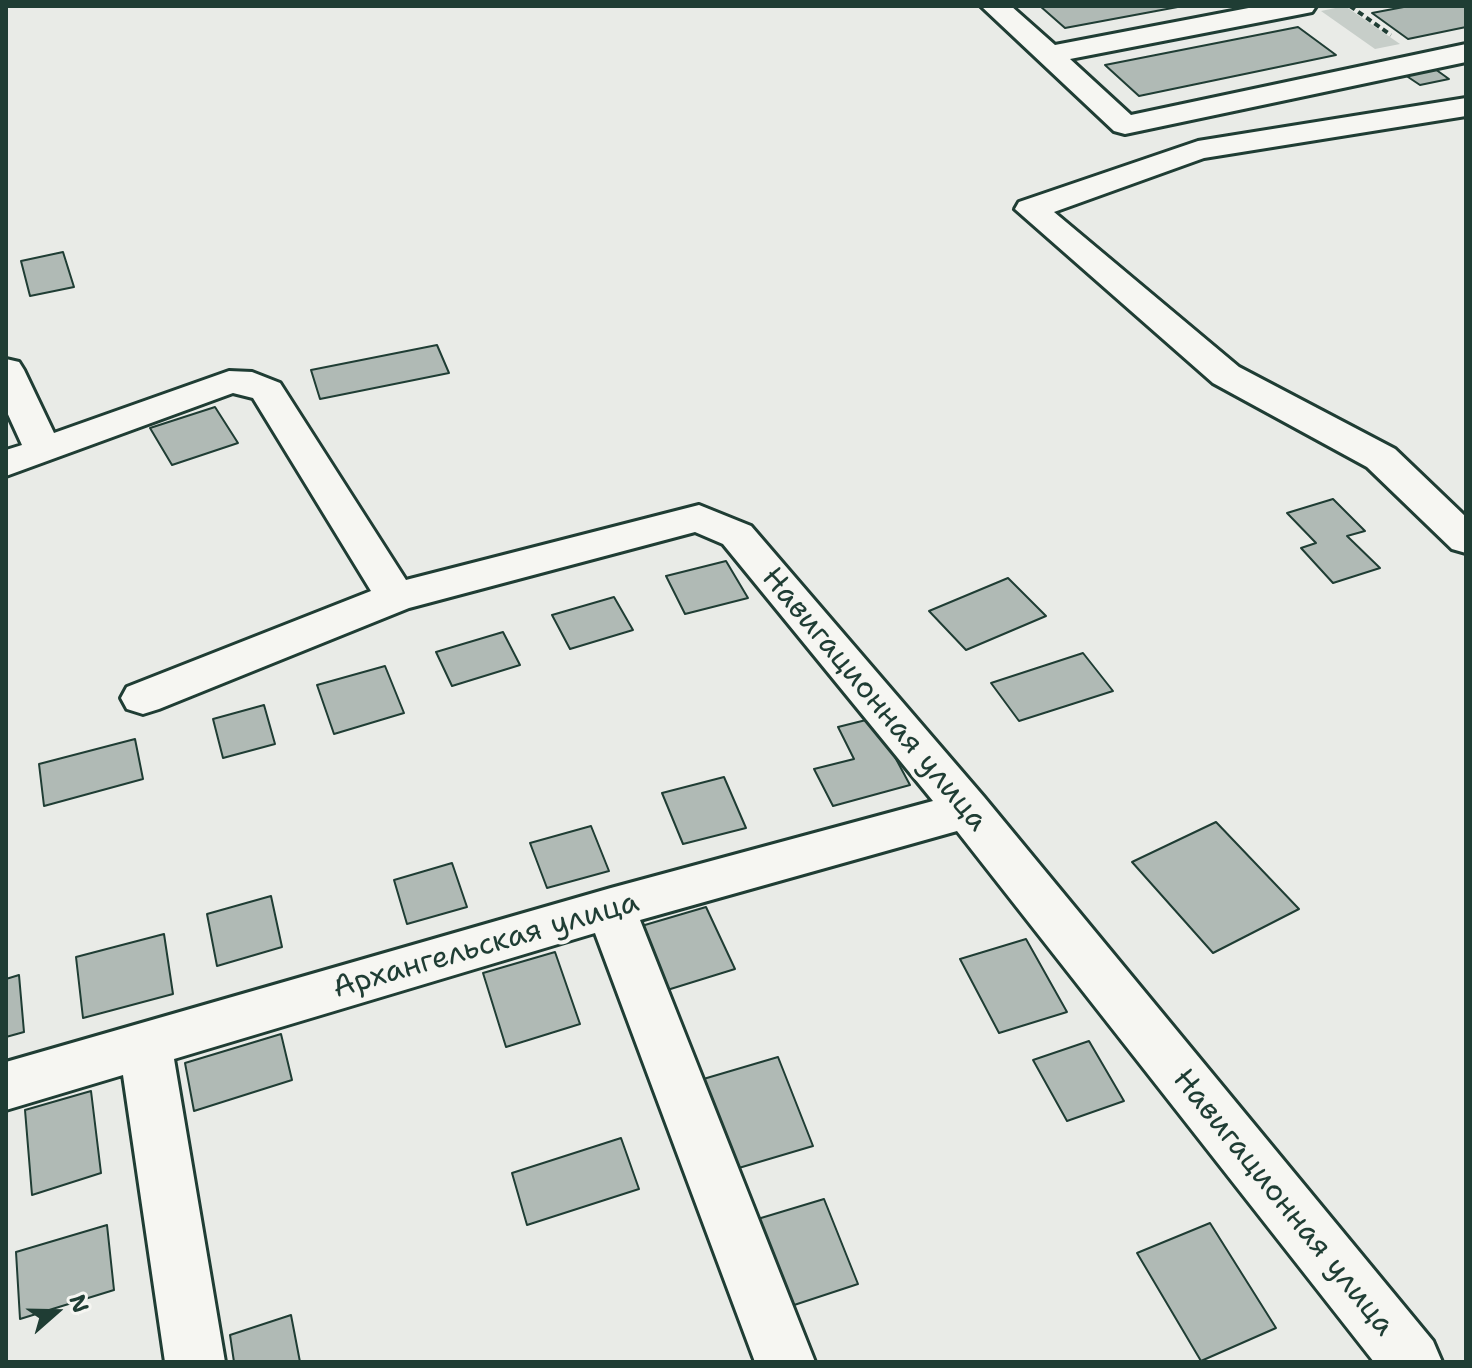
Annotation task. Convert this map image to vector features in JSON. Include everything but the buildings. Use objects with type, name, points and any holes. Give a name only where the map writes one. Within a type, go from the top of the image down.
[{"type":"street","points":[[995,6],[1125,125],[1466,53]]},
{"type":"street","points":[[1049,55],[1302,6]]},
{"type":"street","points":[[1466,107],[1198,150],[1031,209],[1226,375],[1381,458],[1466,540]]},
{"type":"street","points":[[6,370],[43,449]]},
{"type":"street","points":[[6,464],[229,382],[252,383],[267,391],[396,597]]},
{"type":"street","name":"Навигационная улица","points":[[143,698],[396,597],[699,518],[737,535],[967,810],[1412,1362]]},
{"type":"street","name":"Архангельская улица","points":[[6,1086],[611,908],[967,810]]},
{"type":"street","points":[[611,908],[785,1362]]},
{"type":"street","points":[[145,1046],[195,1362]]},
{"type":"shaded area","points":[[1345,6],[1400,44],[1375,49],[1321,11]]}]
